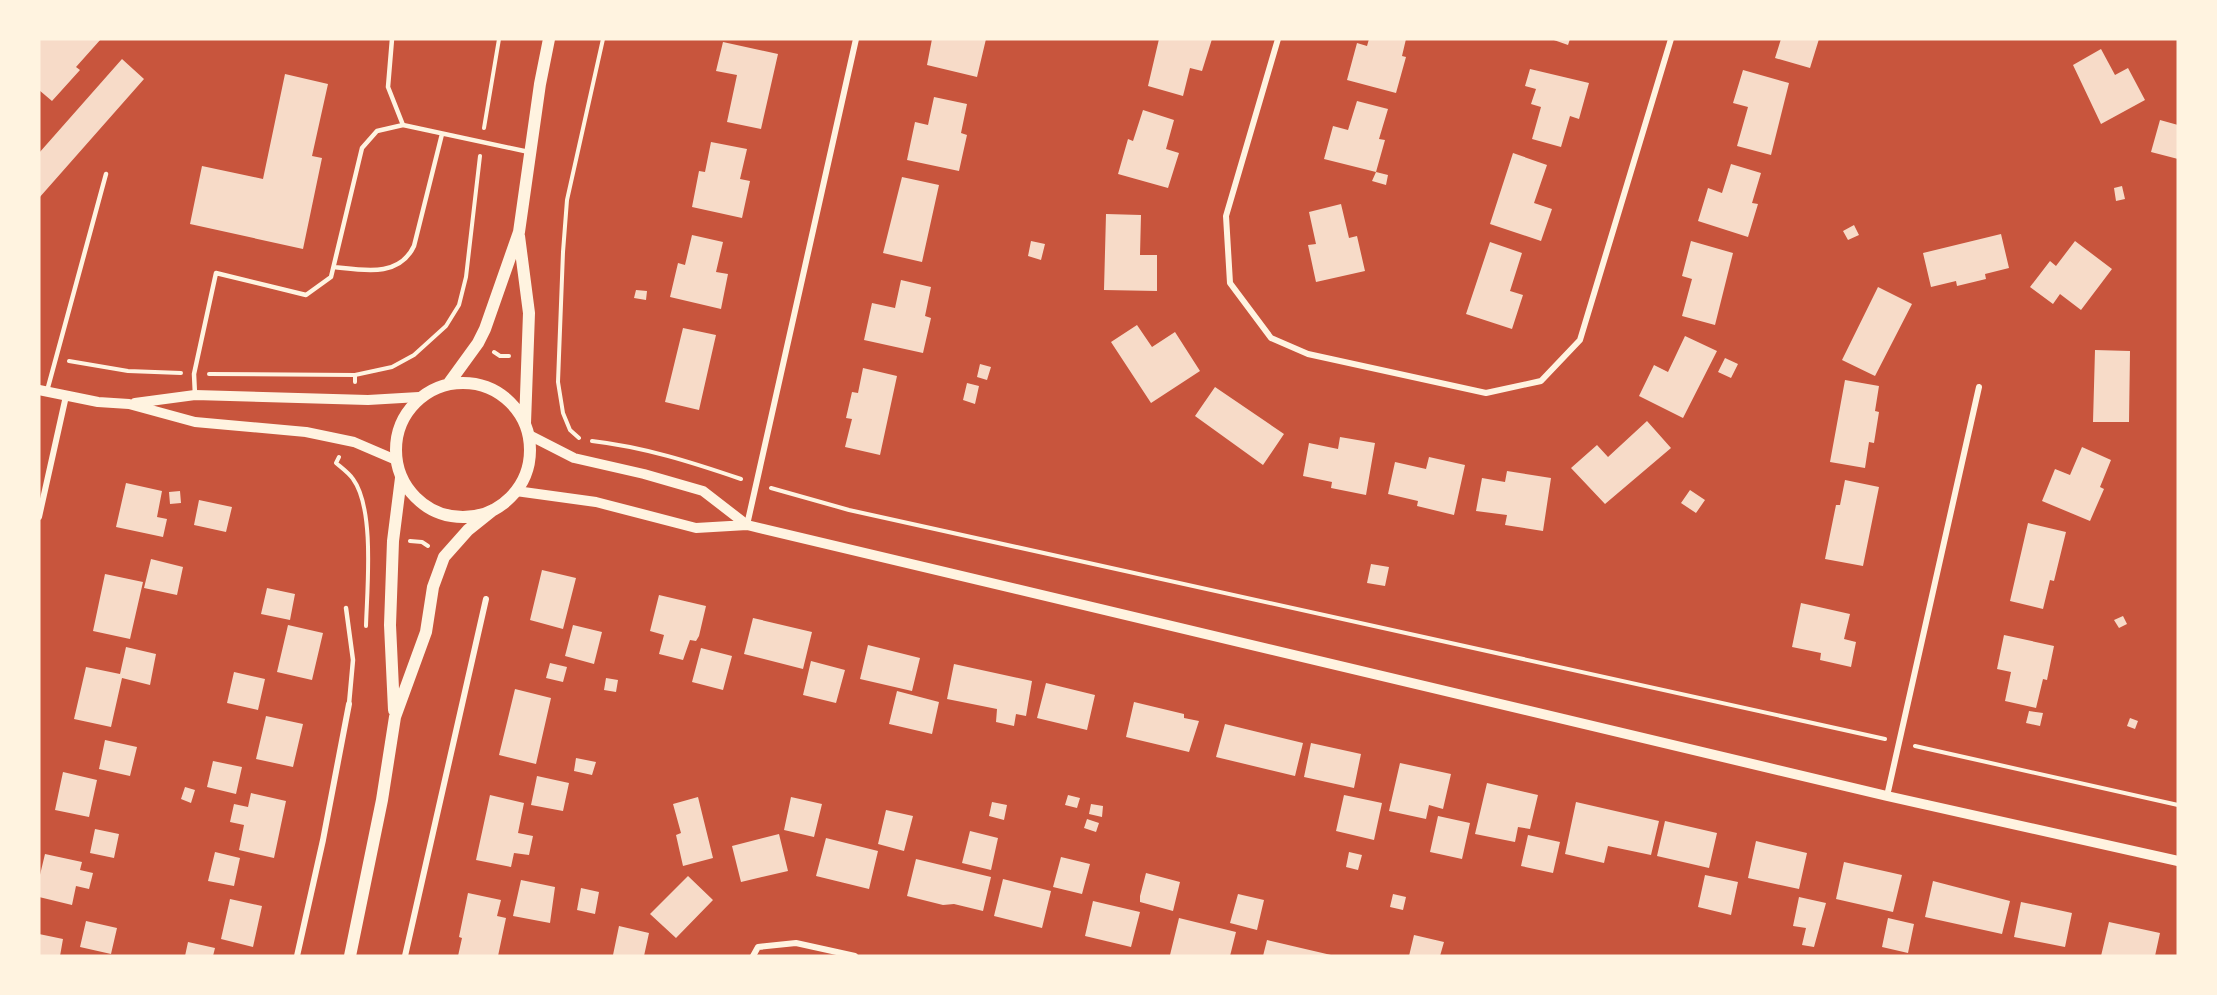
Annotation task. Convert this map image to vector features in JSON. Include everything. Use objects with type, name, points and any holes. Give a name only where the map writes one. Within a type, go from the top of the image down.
[{"type":"main road","points":[[449,383],[485,329],[519,232],[549,39]]},
{"type":"main road","points":[[350,956],[382,800],[395,717],[426,632],[433,587],[444,557],[468,530],[506,502],[526,474],[530,454],[527,429],[529,313],[519,232]]},
{"type":"main road","points":[[493,510],[472,517],[451,517],[430,509],[413,496],[401,478],[396,460],[396,437],[404,415],[419,397],[433,388],[449,383],[472,382],[494,389],[513,404],[527,429]]},
{"type":"main road","points":[[395,717],[390,625],[393,541],[401,478]]},
{"type":"street","points":[[747,525],[856,39]]},
{"type":"street","points":[[1278,39],[1226,216],[1230,283],[1271,338],[1308,354],[1486,393],[1541,381],[1580,340],[1671,39]]},
{"type":"street","points":[[1887,796],[1979,387]]},
{"type":"street","points":[[43,391],[129,404],[195,422],[306,432],[348,441],[396,460]]},
{"type":"street","points":[[129,404],[195,394],[355,399],[419,397]]},
{"type":"street","points":[[39,517],[66,396]]},
{"type":"street","points":[[527,429],[574,458],[644,474],[703,491],[747,525]]},
{"type":"street","points":[[516,491],[596,502],[696,528],[747,525],[1887,796],[2178,861]]},
{"type":"street","points":[[405,956],[486,599]]},
{"type":"street","points":[[297,956],[349,704]]},
{"type":"street","points":[[753,956],[758,947],[796,943],[855,956]]},
{"type":"lane","points":[[392,39],[388,87],[403,125]]},
{"type":"lane","points":[[195,394],[194,374],[216,273],[306,295],[331,278],[362,148],[377,131],[403,125],[530,153]]},
{"type":"lane","points":[[334,267],[375,271],[395,267],[410,255],[442,134]]},
{"type":"lane","points":[[43,391],[106,174]]},
{"type":"lane","points":[[346,608],[353,660],[349,704]]},
{"type":"path","points":[[355,399],[354,375],[392,368],[414,355],[446,327],[459,305],[466,277],[482,143],[499,39]]},
{"type":"path","points":[[581,439],[570,430],[563,413],[558,382],[562,252],[567,200],[603,39]]},
{"type":"path","points":[[490,350],[500,356],[510,356]]},
{"type":"path","points":[[591,440],[629,445],[673,456],[756,484],[849,510],[2178,805]]},
{"type":"path","points":[[348,441],[336,463],[353,479],[361,496],[366,518],[367,540],[366,635],[351,638]]},
{"type":"path","points":[[410,541],[422,542],[430,548]]},
{"type":"building","points":[[39,39],[101,39],[76,67],[80,70],[52,101],[39,90]]},
{"type":"building","points":[[932,39],[986,39],[977,77],[927,65]]},
{"type":"building","points":[[1159,39],[1212,39],[1202,71],[1190,68],[1183,96],[1148,86]]},
{"type":"building","points":[[1369,39],[1406,39],[1402,56],[1406,57],[1396,93],[1347,80],[1357,43],[1367,46]]},
{"type":"building","points":[[1551,39],[1570,39],[1568,45]]},
{"type":"building","points":[[1781,39],[1819,39],[1810,68],[1775,58]]},
{"type":"building","points":[[723,42],[778,54],[761,129],[727,122],[737,75],[716,71]]},
{"type":"building","points":[[2101,49],[2115,75],[2128,68],[2145,100],[2101,124],[2073,65]]},
{"type":"building","points":[[122,59],[144,79],[39,198],[39,153]]},
{"type":"building","points":[[1530,69],[1589,83],[1579,119],[1570,116],[1561,147],[1532,139],[1541,107],[1531,104],[1536,89],[1525,86]]},
{"type":"building","points":[[1743,70],[1789,83],[1771,155],[1737,146],[1748,107],[1733,103]]},
{"type":"building","points":[[285,74],[328,84],[312,156],[322,158],[303,249],[190,224],[202,166],[263,179]]},
{"type":"building","points":[[934,97],[967,104],[961,133],[967,135],[959,171],[907,160],[915,122],[928,125]]},
{"type":"building","points":[[1357,101],[1388,109],[1379,139],[1385,140],[1376,172],[1324,159],[1333,126],[1348,130]]},
{"type":"building","points":[[1143,110],[1174,120],[1166,149],[1179,153],[1168,188],[1118,174],[1128,139],[1133,141]]},
{"type":"building","points":[[2160,120],[2178,125],[2178,159],[2151,152]]},
{"type":"building","points":[[711,142],[747,149],[740,179],[750,181],[742,218],[692,207],[699,171],[705,172]]},
{"type":"building","points":[[1513,153],[1547,165],[1534,203],[1552,209],[1541,241],[1490,224]]},
{"type":"building","points":[[1731,164],[1761,173],[1752,203],[1758,204],[1748,237],[1698,221],[1708,188],[1722,193]]},
{"type":"building","points":[[1376,172],[1388,175],[1386,185],[1372,181]]},
{"type":"building","points":[[902,177],[939,185],[922,262],[883,253]]},
{"type":"building","points":[[2122,186],[2125,199],[2116,201],[2114,188]]},
{"type":"building","points":[[1341,204],[1349,238],[1357,236],[1365,271],[1316,282],[1308,245],[1316,244],[1309,212]]},
{"type":"building","points":[[1106,214],[1141,215],[1140,255],[1157,255],[1157,291],[1104,290]]},
{"type":"building","points":[[1854,225],[1859,235],[1848,240],[1843,231]]},
{"type":"building","points":[[2001,234],[2009,268],[1985,274],[1986,279],[1957,286],[1956,281],[1931,287],[1923,253]]},
{"type":"building","points":[[692,235],[723,242],[716,272],[728,274],[721,309],[670,297],[678,263],[685,265]]},
{"type":"building","points":[[1031,241],[1045,244],[1041,260],[1028,256]]},
{"type":"building","points":[[1691,241],[1733,253],[1715,325],[1682,316],[1692,279],[1682,276]]},
{"type":"building","points":[[2075,241],[2112,269],[2081,310],[2060,294],[2053,304],[2030,287],[2050,261],[2056,266]]},
{"type":"building","points":[[1490,242],[1522,253],[1510,291],[1523,295],[1512,329],[1466,314]]},
{"type":"building","points":[[901,280],[931,287],[925,316],[931,318],[923,353],[864,340],[872,303],[895,308]]},
{"type":"building","points":[[1878,287],[1912,304],[1875,376],[1842,360]]},
{"type":"building","points":[[636,290],[647,291],[646,300],[634,298]]},
{"type":"building","points":[[1137,325],[1152,347],[1175,332],[1200,371],[1151,403],[1111,342]]},
{"type":"building","points":[[683,328],[716,335],[699,410],[665,402]]},
{"type":"building","points":[[1685,336],[1717,351],[1683,418],[1639,396],[1654,365],[1668,372]]},
{"type":"building","points":[[2095,350],[2130,351],[2129,422],[2093,422]]},
{"type":"building","points":[[1725,358],[1738,364],[1731,378],[1718,372]]},
{"type":"building","points":[[980,364],[991,367],[987,380],[977,377]]},
{"type":"building","points":[[863,368],[897,376],[880,455],[845,447],[852,419],[846,418],[852,392],[858,393]]},
{"type":"building","points":[[1845,380],[1879,386],[1875,411],[1879,412],[1874,443],[1869,442],[1865,468],[1830,462]]},
{"type":"building","points":[[967,383],[979,386],[975,404],[963,400]]},
{"type":"building","points":[[1215,387],[1284,434],[1263,465],[1195,416]]},
{"type":"building","points":[[1647,421],[1671,448],[1605,504],[1571,468],[1597,445],[1608,457]]},
{"type":"building","points":[[1340,437],[1375,443],[1366,495],[1331,488],[1332,482],[1303,476],[1309,443],[1338,449]]},
{"type":"building","points":[[2082,447],[2111,460],[2100,487],[2104,489],[2090,521],[2042,501],[2055,469],[2070,475]]},
{"type":"building","points":[[1429,457],[1465,465],[1454,515],[1417,506],[1418,501],[1388,494],[1395,462],[1426,469]]},
{"type":"building","points":[[1507,471],[1551,478],[1543,531],[1505,525],[1507,515],[1476,511],[1482,478],[1505,482]]},
{"type":"building","points":[[1845,480],[1879,487],[1863,566],[1825,559],[1836,505],[1840,505]]},
{"type":"building","points":[[126,483],[162,491],[157,517],[167,519],[163,537],[116,527]]},
{"type":"building","points":[[1690,490],[1705,500],[1696,513],[1681,503]]},
{"type":"building","points":[[180,491],[181,503],[170,504],[169,492]]},
{"type":"building","points":[[199,500],[232,507],[226,532],[194,525]]},
{"type":"building","points":[[2028,523],[2066,532],[2054,581],[2050,580],[2043,609],[2010,601]]},
{"type":"building","points":[[151,559],[183,567],[177,595],[144,588]]},
{"type":"building","points":[[1371,564],[1389,567],[1385,586],[1367,583]]},
{"type":"building","points":[[542,570],[576,578],[563,629],[530,620]]},
{"type":"building","points":[[105,574],[143,582],[130,639],[93,631]]},
{"type":"building","points":[[267,588],[295,594],[290,620],[261,614]]},
{"type":"building","points":[[659,595],[706,606],[699,636],[696,641],[690,640],[683,660],[659,654],[664,635],[650,631]]},
{"type":"building","points":[[1801,603],[1850,614],[1844,639],[1856,642],[1851,667],[1820,660],[1821,653],[1792,647]]},
{"type":"building","points":[[2123,616],[2127,624],[2119,628],[2114,620]]},
{"type":"building","points":[[753,618],[812,632],[803,669],[744,654]]},
{"type":"building","points":[[288,625],[323,633],[312,680],[277,672]]},
{"type":"building","points":[[573,625],[602,632],[594,664],[565,656]]},
{"type":"building","points":[[2004,635],[2054,646],[2047,680],[2043,679],[2036,708],[2005,701],[2011,672],[1997,669]]},
{"type":"building","points":[[868,645],[920,658],[912,691],[860,679]]},
{"type":"building","points":[[126,647],[156,654],[150,685],[122,678],[111,727],[74,719],[86,667],[120,674]]},
{"type":"building","points":[[701,648],[732,656],[723,690],[692,682]]},
{"type":"building","points":[[811,661],[845,670],[836,703],[803,695]]},
{"type":"building","points":[[550,663],[567,667],[563,682],[546,678]]},
{"type":"building","points":[[954,664],[1032,681],[1026,716],[1016,714],[1014,726],[996,722],[997,709],[947,699]]},
{"type":"building","points":[[234,672],[265,679],[258,710],[227,703]]},
{"type":"building","points":[[606,678],[618,680],[616,692],[604,690]]},
{"type":"building","points":[[1046,683],[1095,695],[1087,730],[1037,718]]},
{"type":"building","points":[[515,689],[551,698],[536,764],[499,755]]},
{"type":"building","points":[[897,691],[939,702],[932,734],[889,724]]},
{"type":"building","points":[[1134,702],[1184,714],[1184,718],[1199,721],[1189,752],[1126,737]]},
{"type":"building","points":[[2029,711],[2043,713],[2040,726],[2026,723]]},
{"type":"building","points":[[266,716],[303,724],[293,767],[256,759]]},
{"type":"building","points":[[2130,718],[2138,721],[2135,729],[2127,726]]},
{"type":"building","points":[[1225,724],[1303,743],[1295,776],[1216,757]]},
{"type":"building","points":[[105,740],[137,747],[130,776],[99,769]]},
{"type":"building","points":[[1311,743],[1361,754],[1354,788],[1304,777]]},
{"type":"building","points":[[576,758],[596,762],[592,775],[574,771]]},
{"type":"building","points":[[213,761],[242,767],[236,794],[207,787]]},
{"type":"building","points":[[1400,763],[1451,774],[1443,809],[1429,805],[1426,819],[1389,811]]},
{"type":"building","points":[[63,772],[97,780],[89,817],[55,810]]},
{"type":"building","points":[[537,776],[569,783],[563,811],[531,805]]},
{"type":"building","points":[[1487,783],[1538,795],[1530,829],[1518,827],[1515,842],[1475,834]]},
{"type":"building","points":[[185,787],[195,790],[191,803],[181,799]]},
{"type":"building","points":[[251,793],[286,801],[274,858],[239,850],[244,825],[230,822],[234,804],[248,807]]},
{"type":"building","points":[[490,795],[524,803],[518,833],[533,836],[529,855],[514,853],[511,867],[476,860]]},
{"type":"building","points":[[1068,795],[1080,798],[1077,808],[1065,805]]},
{"type":"building","points":[[1344,795],[1382,803],[1374,840],[1336,831]]},
{"type":"building","points":[[698,797],[713,858],[683,866],[676,835],[681,833],[673,804]]},
{"type":"building","points":[[791,797],[822,804],[814,837],[784,830]]},
{"type":"building","points":[[992,802],[1007,805],[1004,820],[989,816]]},
{"type":"building","points":[[1576,802],[1659,821],[1651,855],[1608,846],[1604,863],[1565,854]]},
{"type":"building","points":[[1091,804],[1103,806],[1102,817],[1089,814]]},
{"type":"building","points":[[886,810],[913,816],[904,851],[878,844]]},
{"type":"building","points":[[1438,816],[1470,823],[1462,859],[1430,852]]},
{"type":"building","points":[[1087,819],[1099,823],[1096,832],[1084,828]]},
{"type":"building","points":[[1665,821],[1717,833],[1709,868],[1657,856]]},
{"type":"building","points":[[95,829],[119,834],[114,858],[90,853]]},
{"type":"building","points":[[970,831],[998,838],[991,870],[962,863]]},
{"type":"building","points":[[779,834],[788,871],[741,882],[732,846]]},
{"type":"building","points":[[1528,835],[1560,842],[1553,873],[1521,866]]},
{"type":"building","points":[[826,838],[878,851],[869,889],[816,876]]},
{"type":"building","points":[[1756,841],[1807,853],[1799,889],[1748,878]]},
{"type":"building","points":[[215,852],[240,858],[234,886],[208,881]]},
{"type":"building","points":[[1349,852],[1362,855],[1358,870],[1346,867]]},
{"type":"building","points":[[45,854],[82,862],[80,870],[93,873],[89,889],[76,886],[72,905],[39,897],[39,879]]},
{"type":"building","points":[[1061,857],[1090,864],[1082,894],[1053,887]]},
{"type":"building","points":[[916,859],[991,877],[983,911],[954,904],[943,905],[907,896]]},
{"type":"building","points":[[1844,862],[1902,875],[1893,912],[1836,899]]},
{"type":"building","points":[[1146,873],[1180,882],[1173,911],[1140,902]]},
{"type":"building","points":[[1705,875],[1738,882],[1731,915],[1698,907]]},
{"type":"building","points":[[688,876],[713,900],[676,938],[650,914]]},
{"type":"building","points":[[1003,879],[1051,891],[1042,928],[994,916]]},
{"type":"building","points":[[521,880],[555,887],[550,923],[513,916]]},
{"type":"building","points":[[1933,881],[2010,901],[2002,934],[1925,917]]},
{"type":"building","points":[[581,888],[599,892],[595,914],[577,910]]},
{"type":"building","points":[[468,893],[501,900],[497,916],[506,918],[498,956],[458,956],[462,938],[459,937]]},
{"type":"building","points":[[1238,894],[1264,900],[1257,930],[1230,923]]},
{"type":"building","points":[[1393,894],[1406,897],[1403,910],[1390,907]]},
{"type":"building","points":[[1799,897],[1826,903],[1814,947],[1802,945],[1806,928],[1793,926]]},
{"type":"building","points":[[230,899],[262,906],[253,947],[221,939]]},
{"type":"building","points":[[1093,901],[1140,912],[1131,947],[1085,936]]},
{"type":"building","points":[[2021,902],[2072,913],[2065,947],[2014,937]]},
{"type":"building","points":[[1179,918],[1236,932],[1230,956],[1170,955]]},
{"type":"building","points":[[1888,918],[1914,924],[1908,953],[1882,947]]},
{"type":"building","points":[[86,921],[117,928],[111,954],[80,947]]},
{"type":"building","points":[[2109,922],[2160,933],[2155,956],[2101,956]]},
{"type":"building","points":[[619,926],[649,933],[644,956],[613,955]]},
{"type":"building","points":[[39,934],[63,939],[60,956],[39,956]]},
{"type":"building","points":[[1414,935],[1444,942],[1440,956],[1409,956]]},
{"type":"building","points":[[1267,940],[1331,955],[1263,956]]},
{"type":"building","points":[[188,942],[215,948],[213,956],[185,956]]}]
